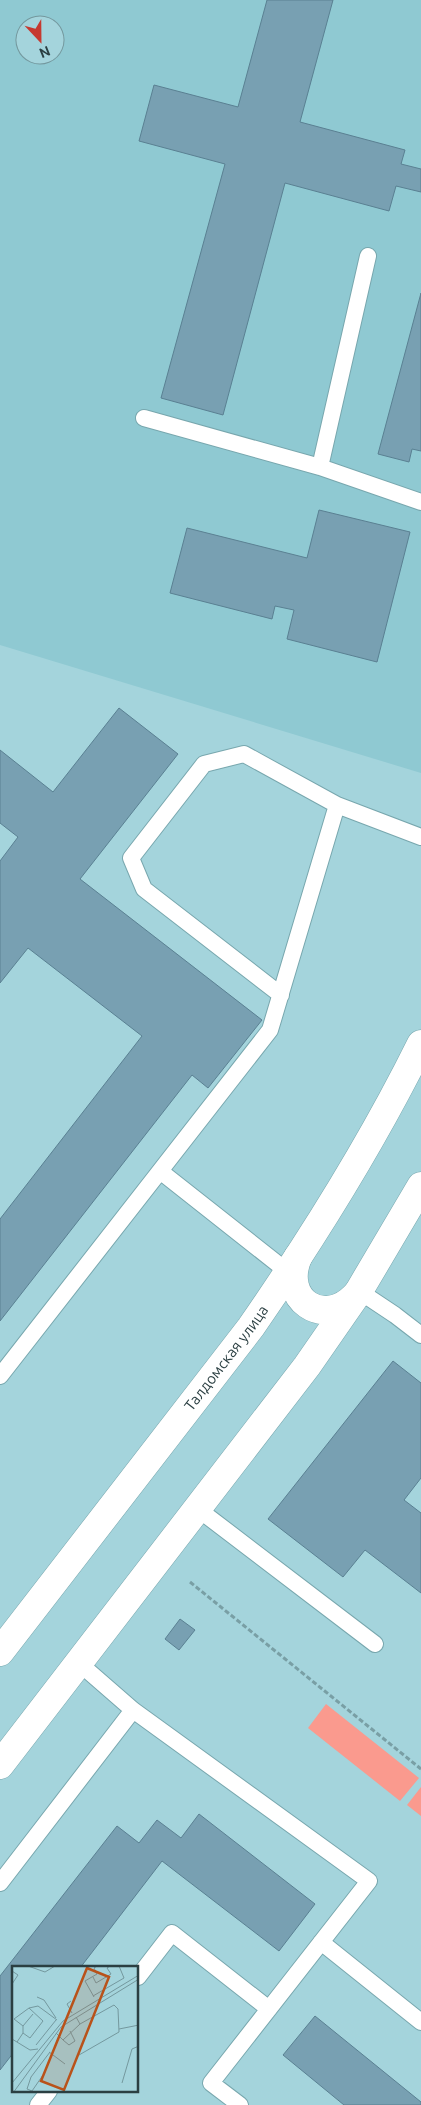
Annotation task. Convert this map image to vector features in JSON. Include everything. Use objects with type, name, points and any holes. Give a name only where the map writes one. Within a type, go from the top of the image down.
[{"type":"main road","name":"Талдомская улица","points":[[0,1652],[245,1334],[293,1265],[340,1192],[398,1091],[421,1044]]},
{"type":"main road","points":[[0,1765],[307,1366],[357,1293],[421,1186]]},
{"type":"main road","points":[[293,1265],[293,1280],[296,1292],[308,1304],[324,1311],[336,1309],[347,1304],[357,1293]]},
{"type":"lane","points":[[320,467],[368,256]]},
{"type":"lane","points":[[144,418],[320,467],[421,502]]},
{"type":"lane","points":[[281,996],[144,889],[131,858],[204,764],[244,754],[337,805],[421,837]]},
{"type":"lane","points":[[0,1376],[270,1030],[337,805]]},
{"type":"lane","points":[[160,1171],[293,1265]]},
{"type":"lane","points":[[357,1293],[395,1315],[421,1335]]},
{"type":"lane","points":[[198,1509],[374,1644]]},
{"type":"lane","points":[[79,1664],[133,1710],[369,1881],[211,2083],[240,2105]]},
{"type":"lane","points":[[0,1883],[133,1710]]},
{"type":"lane","points":[[139,1976],[172,1934],[269,2009]]},
{"type":"lane","points":[[321,1942],[421,2022]]},
{"type":"lane","points":[[38,2105],[48,2092]]},
{"type":"path","points":[[190,1582],[421,1768]]},
{"type":"shaded area","points":[[0,0],[421,0],[421,773],[0,645]]},
{"type":"shaded area","points":[[326,1704],[419,1778],[400,1801],[308,1728]]},
{"type":"shaded area","points":[[421,1787],[421,1816],[407,1805]]},
{"type":"building","points":[[267,0],[333,0],[300,122],[405,150],[401,164],[421,169],[421,192],[396,186],[389,211],[285,183],[223,415],[161,398],[225,164],[139,141],[154,85],[238,107]]},
{"type":"building","points":[[421,293],[421,451],[412,449],[409,462],[378,454]]},
{"type":"building","points":[[319,510],[410,532],[377,662],[287,639],[294,610],[275,606],[272,619],[170,593],[187,528],[307,558]]},
{"type":"building","points":[[119,708],[178,754],[80,879],[262,1020],[208,1088],[192,1075],[0,1321],[0,1219],[142,1036],[28,948],[0,983],[0,861],[18,837],[0,823],[0,750],[53,792]]},
{"type":"building","points":[[393,1361],[421,1383],[421,1478],[404,1500],[421,1513],[421,1593],[365,1550],[343,1577],[268,1519]]},
{"type":"building","points":[[180,1619],[195,1630],[179,1650],[165,1639]]},
{"type":"building","points":[[199,1814],[315,1904],[279,1951],[162,1861],[82,1966],[12,1966],[12,2055],[0,2070],[0,1976],[117,1826],[139,1843],[157,1820],[181,1838]]},
{"type":"building","points":[[315,2016],[421,2102],[421,2105],[344,2105],[283,2055]]}]
